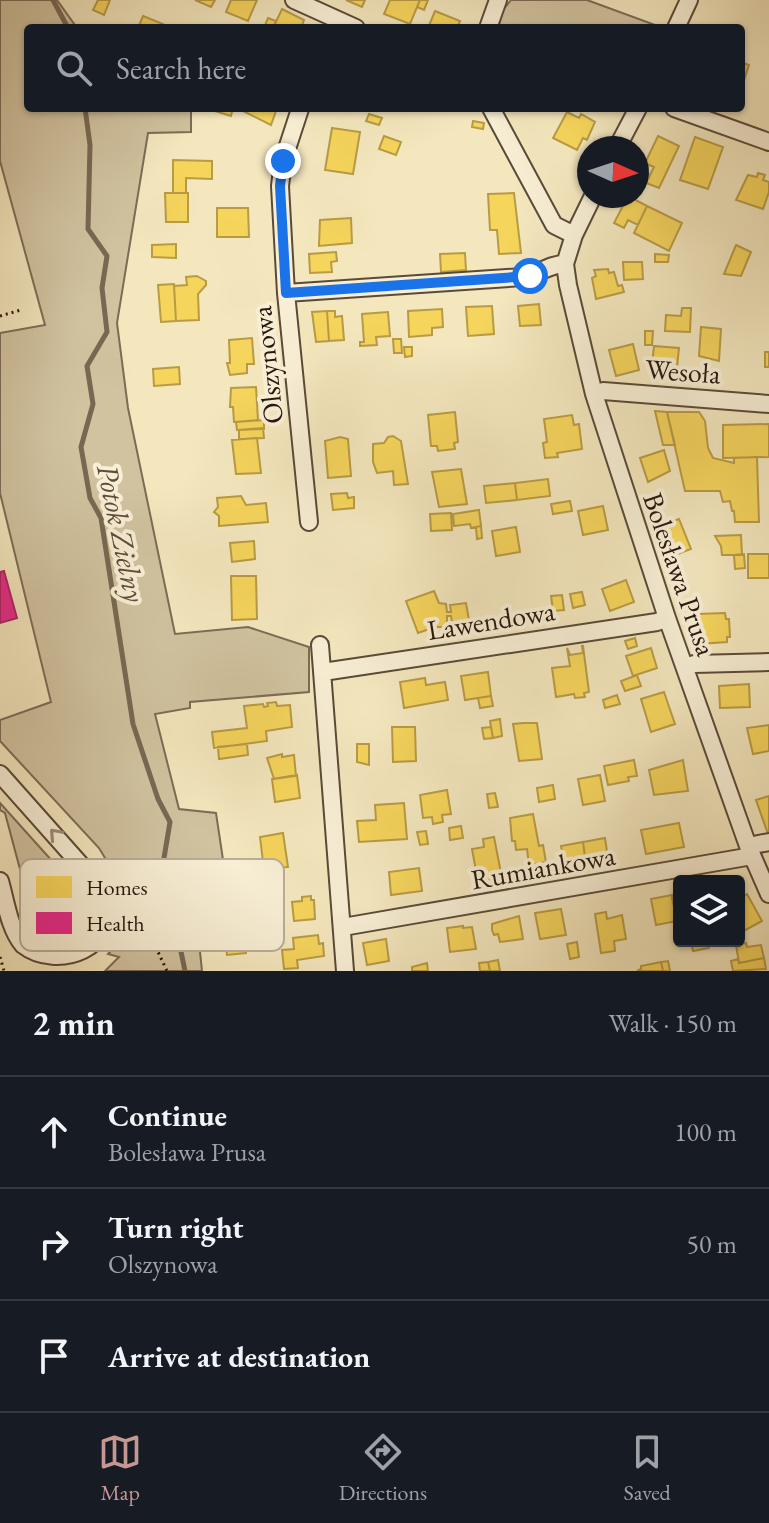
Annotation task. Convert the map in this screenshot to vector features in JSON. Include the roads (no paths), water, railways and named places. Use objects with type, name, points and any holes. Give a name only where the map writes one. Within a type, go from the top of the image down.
[{"type":"street","points":[[294,0],[347,24]]},
{"type":"street","points":[[489,24],[498,0]]},
{"type":"street","points":[[678,24],[689,0]]},
{"type":"street","name":"Olszynowa","points":[[299,112],[283,161],[280,186],[286,293],[309,522]]},
{"type":"street","points":[[493,112],[554,225],[574,235]]},
{"type":"street","points":[[623,136],[636,112]]},
{"type":"street","points":[[685,112],[769,142]]},
{"type":"street","name":"Bolesława Prusa","points":[[587,208],[565,264],[594,394],[667,618],[750,851],[769,894]]},
{"type":"street","points":[[286,293],[523,277],[534,275],[549,265],[565,264]]},
{"type":"street","name":"Wesoła","points":[[594,394],[603,391],[769,404]]},
{"type":"street","name":"Lawendowa","points":[[323,672],[667,618]]},
{"type":"street","points":[[320,645],[345,971]]},
{"type":"street","points":[[685,667],[694,664],[769,662]]},
{"type":"street","points":[[0,774],[78,859]]},
{"type":"street","name":"Rumiankowa","points":[[343,927],[742,860],[750,851],[769,842]]},
{"type":"street","points":[[0,881],[14,933],[20,942]]},
{"type":"street","points":[[28,951],[39,958],[65,962],[91,951]]},
{"type":"waterway","name":"Potok Zielny","points":[[53,0],[66,24]]},
{"type":"waterway","name":"Potok Zielny","points":[[86,112],[90,145],[88,229],[107,256],[102,288],[107,332],[87,366],[93,404],[81,447],[90,498],[101,518],[133,724],[158,799],[170,822],[164,859]]},
{"type":"waterway","name":"Potok Zielny","points":[[181,951],[185,971]]}]
